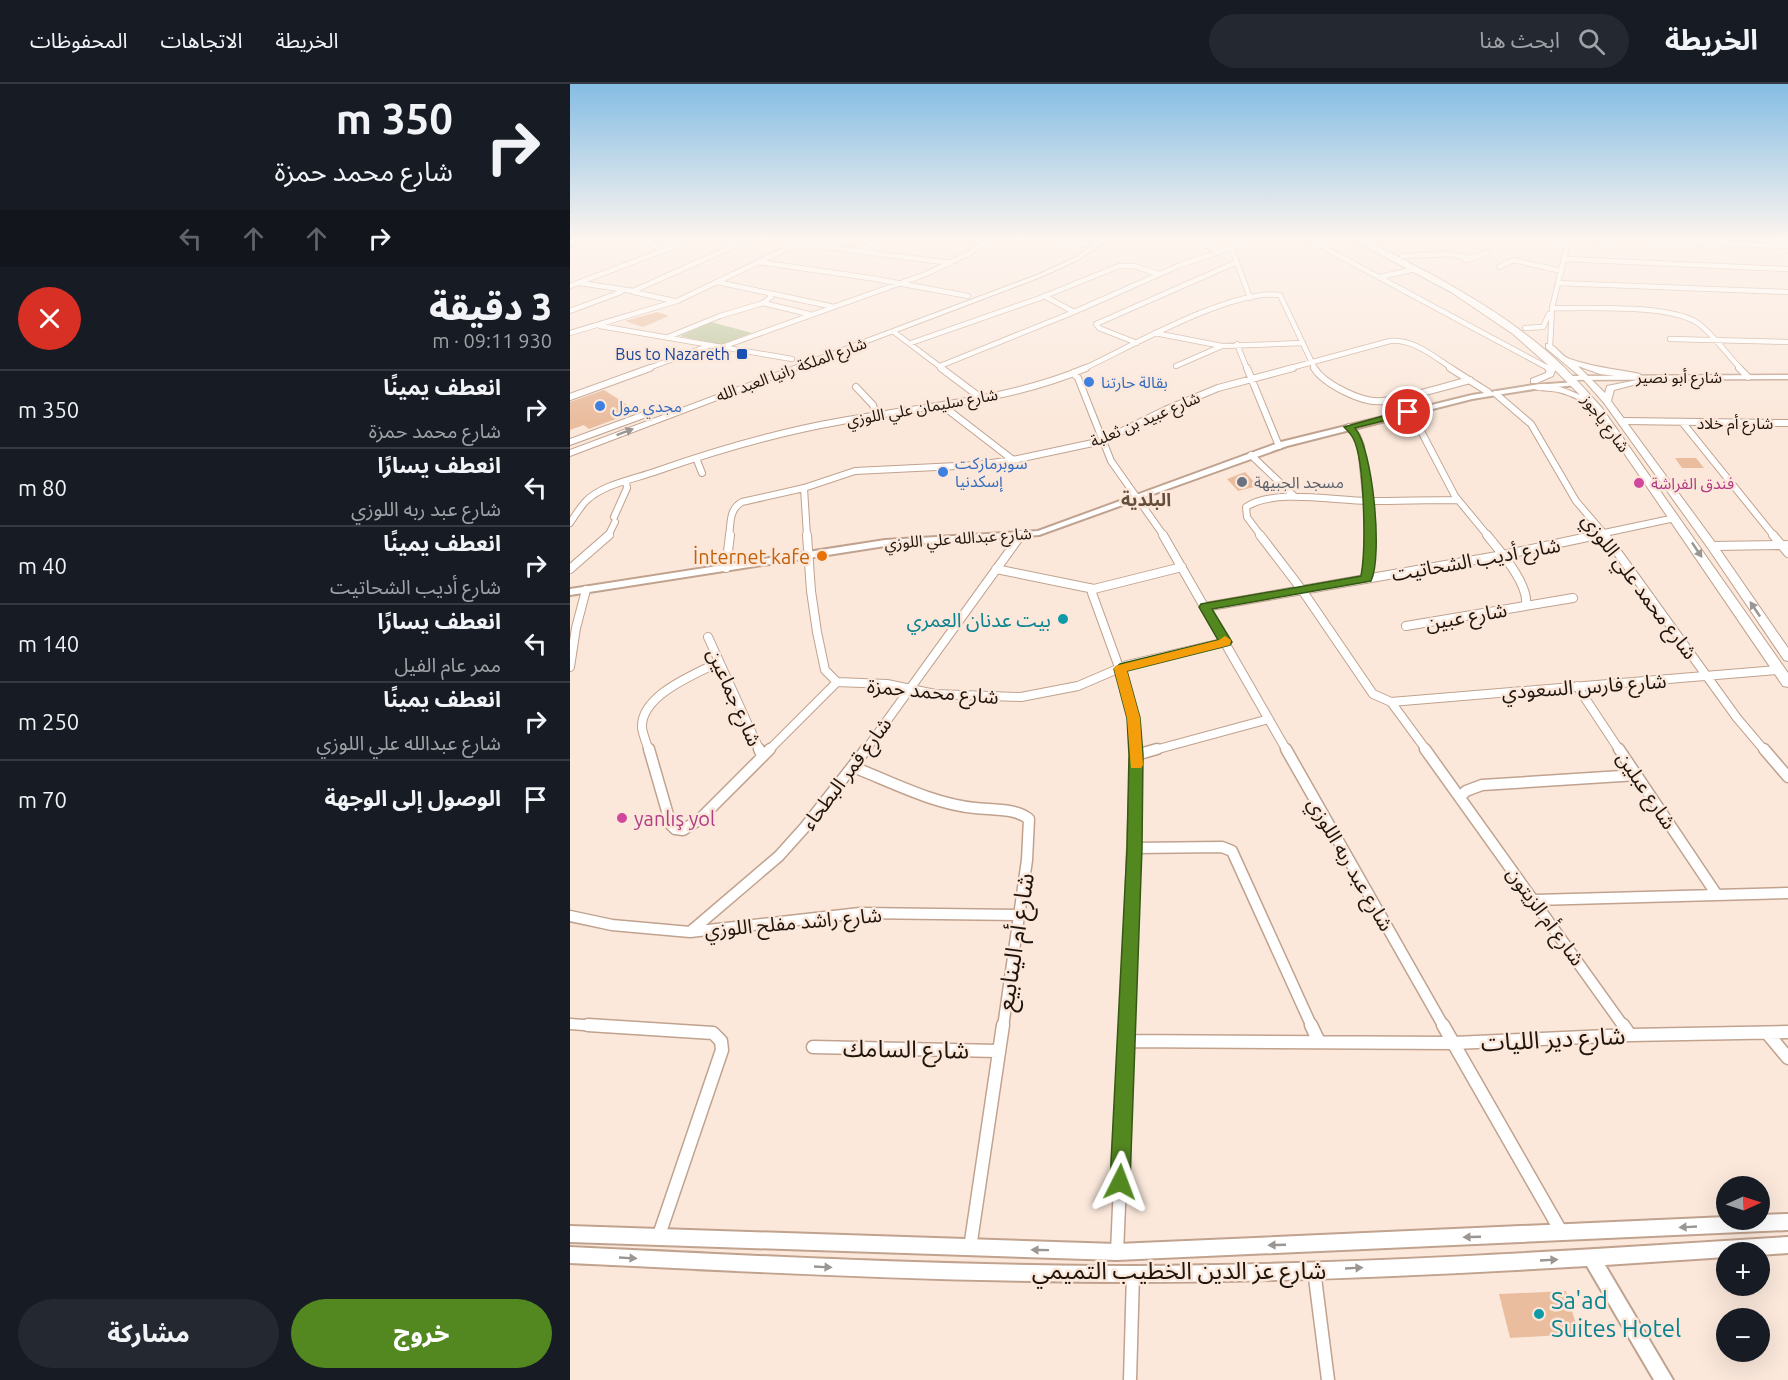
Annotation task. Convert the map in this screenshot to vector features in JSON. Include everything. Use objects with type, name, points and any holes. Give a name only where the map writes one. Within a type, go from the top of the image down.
[{"type":"main road","name":"شارع الملكة رانيا العبد الله","points":[[570,442],[961,298]]},
{"type":"main road","name":"شارع الملكة رانيا العبد الله","points":[[570,453],[980,298]]},
{"type":"main road","name":"شارع ياجوز","points":[[1467,298],[1483,308],[1548,357],[1599,410],[1788,683]]},
{"type":"main road","points":[[1478,298],[1533,334]]},
{"type":"main road","name":"شارع ياجوز","points":[[1541,340],[1589,380],[1607,401],[1712,546],[1788,657]]},
{"type":"main road","points":[[1558,354],[1595,369],[1635,379]]},
{"type":"main road","points":[[1534,384],[1552,370],[1548,357]]},
{"type":"main road","name":"شارع أبو نصير","points":[[1573,381],[1788,377]]},
{"type":"main road","points":[[1607,401],[1610,388],[1635,379]]},
{"type":"main road","name":"شارع أبو نصير","points":[[1635,379],[1788,382]]},
{"type":"main road","points":[[1534,384],[1572,393],[1599,410]]},
{"type":"street","points":[[570,310],[603,298]]},
{"type":"street","points":[[666,298],[677,301]]},
{"type":"street","points":[[570,333],[682,298]]},
{"type":"street","points":[[668,338],[720,316],[763,303],[769,298]]},
{"type":"street","points":[[795,298],[835,307]]},
{"type":"street","points":[[723,347],[858,298]]},
{"type":"street","points":[[912,343],[1037,298]]},
{"type":"street","points":[[1049,298],[1074,312]]},
{"type":"street","points":[[940,366],[1104,298]]},
{"type":"street","points":[[1137,343],[1099,328],[1096,324],[1154,298]]},
{"type":"street","name":"شارع سليمان علي اللوزي","points":[[571,519],[596,493],[696,458],[759,439],[876,415],[943,406],[1073,373],[1202,312],[1248,298]]},
{"type":"street","name":"شارع سليمان علي اللوزي","points":[[1282,298],[1302,343]]},
{"type":"street","points":[[1420,298],[1552,370]]},
{"type":"street","points":[[1550,347],[1555,298]]},
{"type":"street","points":[[763,303],[811,315]]},
{"type":"street","points":[[1525,328],[1543,327],[1552,310]]},
{"type":"street","points":[[1552,310],[1680,315],[1696,321],[1748,377]]},
{"type":"street","points":[[597,325],[792,359]]},
{"type":"street","points":[[894,332],[912,343],[981,398]]},
{"type":"street","points":[[1155,333],[1222,346],[1302,343],[1323,380],[1374,401],[1470,380]]},
{"type":"street","points":[[1670,339],[1788,342]]},
{"type":"street","name":"شارع عبيد بن ثعلبة","points":[[726,568],[732,513],[735,506],[742,502],[804,488],[855,471],[942,468],[1013,460],[1102,441],[1191,398],[1253,377],[1390,341],[1402,340]]},
{"type":"street","name":"شارع محمد علي اللوزي","points":[[1402,340],[1414,344],[1492,393],[1531,424],[1576,501],[1605,533],[1737,718],[1788,777]]},
{"type":"street","points":[[1241,344],[1279,446]]},
{"type":"street","points":[[570,397],[712,345]]},
{"type":"street","points":[[1176,366],[1222,346]]},
{"type":"street","name":"شارع عبد ربه اللوزي","points":[[1073,373],[1078,378],[1111,461],[1156,522],[1562,1233]]},
{"type":"street","name":"شارع عبدالله علي اللوزي","points":[[570,592],[922,539],[1044,532],[1279,446],[1472,397],[1534,384],[1573,381]]},
{"type":"street","points":[[856,387],[873,405],[876,415]]},
{"type":"street","points":[[943,406],[1013,460]]},
{"type":"street","points":[[1410,412],[1457,500],[1503,555]]},
{"type":"street","name":"شارع أم خلاد","points":[[1622,421],[1788,423]]},
{"type":"street","name":"شارع أم خلاد","points":[[1682,422],[1785,545],[1788,553]]},
{"type":"street","points":[[1349,427],[1357,436],[1361,446],[1368,501],[1371,550],[1367,579]]},
{"type":"street","points":[[1251,455],[1295,496],[1368,501],[1457,500]]},
{"type":"street","points":[[696,458],[702,473]]},
{"type":"street","points":[[570,569],[608,537],[627,488],[626,481]]},
{"type":"street","points":[[719,662],[660,694],[643,717],[642,727],[673,828],[683,830],[694,824],[837,682],[825,670],[811,591],[804,488]]},
{"type":"street","name":"شارع أم الزيتون","points":[[1295,496],[1255,501],[1246,507],[1251,523],[1302,590],[1373,694],[1391,702],[1630,1035]]},
{"type":"street","name":"شارع أديب الشحاتيت","points":[[1205,607],[1503,555],[1675,518]]},
{"type":"street","name":"شارع قمر البطحاء","points":[[690,932],[779,856],[805,827],[853,767],[1020,535]]},
{"type":"street","points":[[1712,546],[1785,545]]},
{"type":"street","name":"شارع عبين","points":[[1503,555],[1527,597],[1526,605]]},
{"type":"street","points":[[996,569],[1094,589],[1182,567]]},
{"type":"street","points":[[1094,589],[1092,593],[1094,601],[1120,669],[1133,718],[1136,755],[1117,1252]]},
{"type":"street","points":[[570,667],[573,629],[586,590]]},
{"type":"street","name":"شارع عبين","points":[[1406,626],[1573,598]]},
{"type":"street","name":"شارع جماعين","points":[[708,637],[762,756]]},
{"type":"street","name":"شارع محمد حمزة","points":[[837,682],[887,684],[934,694],[988,698],[1021,697],[1078,686],[1120,669],[1226,642]]},
{"type":"street","name":"شارع فارس السعودي","points":[[1391,702],[1777,670]]},
{"type":"street","name":"شارع عبلين","points":[[1577,686],[1718,895]]},
{"type":"street","points":[[1136,755],[1269,719]]},
{"type":"street","name":"شارع أم الينابيع","points":[[853,767],[950,803],[1027,816],[1030,825],[1027,860],[970,1248]]},
{"type":"street","points":[[1460,797],[1466,791],[1482,785],[1637,775]]},
{"type":"street","points":[[1134,848],[1222,847],[1232,851],[1319,1042]]},
{"type":"street","points":[[1535,900],[1788,893]]},
{"type":"street","name":"شارع راشد مفلح اللوزي","points":[[570,916],[612,925],[690,932],[860,914],[1018,915]]},
{"type":"street","points":[[570,1024],[712,1033],[721,1041],[722,1050],[658,1238]]},
{"type":"street","name":"شارع دير الليات","points":[[1126,1041],[1454,1043],[1630,1035],[1788,1032]]},
{"type":"street","points":[[1767,1033],[1788,1058]]},
{"type":"street","name":"شارع السامك","points":[[813,1047],[998,1051]]},
{"type":"street","name":"شارع عز الدين الخطيب التميمي","points":[[570,1234],[1117,1252],[1788,1222]]},
{"type":"street","name":"شارع عز الدين الخطيب التميمي","points":[[570,1255],[854,1269],[1133,1274],[1314,1270],[1592,1258],[1788,1245]]},
{"type":"street","points":[[1592,1258],[1664,1380]]},
{"type":"street","points":[[1314,1270],[1328,1380]]},
{"type":"street","points":[[1130,1380],[1133,1274]]},
{"type":"green space","points":[[711,322],[752,333],[721,345],[680,336]]},
{"type":"building","points":[[657,312],[669,316],[643,327],[625,321]]},
{"type":"building","name":"مجدي مول","points":[[604,390],[637,411],[589,429],[584,425],[570,430],[570,402]]},
{"type":"building","points":[[1675,458],[1696,458],[1704,468],[1682,468]]},
{"type":"building","name":"مسجد الجبيهة","points":[[1245,472],[1258,486],[1238,491],[1227,479]]},
{"type":"building","name":"Sa'ad Suites Hotel","points":[[1566,1291],[1579,1334],[1510,1338],[1499,1294]]},
{"type":"slow traffic","points":[[1136,765],[1133,718],[1128,692],[1120,669],[1127,665],[1226,642],[1225,640]]},
{"type":"place","name":"Bus to Nazareth","points":[[742,354]]},
{"type":"place","name":"بقالة حارتنا","points":[[1089,382]]},
{"type":"place","name":"مجدي مول","points":[[600,406]]},
{"type":"place","name":"سوبرماركت إسكدنيا","points":[[943,472]]},
{"type":"place","name":"مسجد الجبيهة","points":[[1242,482]]},
{"type":"place","name":"فندق الفراشة","points":[[1639,483]]},
{"type":"place","name":"İnternet kafe","points":[[822,556]]},
{"type":"place","name":"بيت عدنان العمري","points":[[1063,619]]},
{"type":"place","name":"yanlış yol","points":[[622,818]]},
{"type":"place","name":"Sa'ad Suites Hotel","points":[[1539,1314]]},
{"type":"district","name":"البلدية","points":[[1146,499]]},
{"type":"route","points":[[1120,1182],[1136,755],[1133,718],[1128,692],[1120,669],[1127,665],[1226,642],[1205,607],[1367,579],[1371,556],[1368,501],[1361,446],[1357,436],[1349,427],[1408,412]]}]
